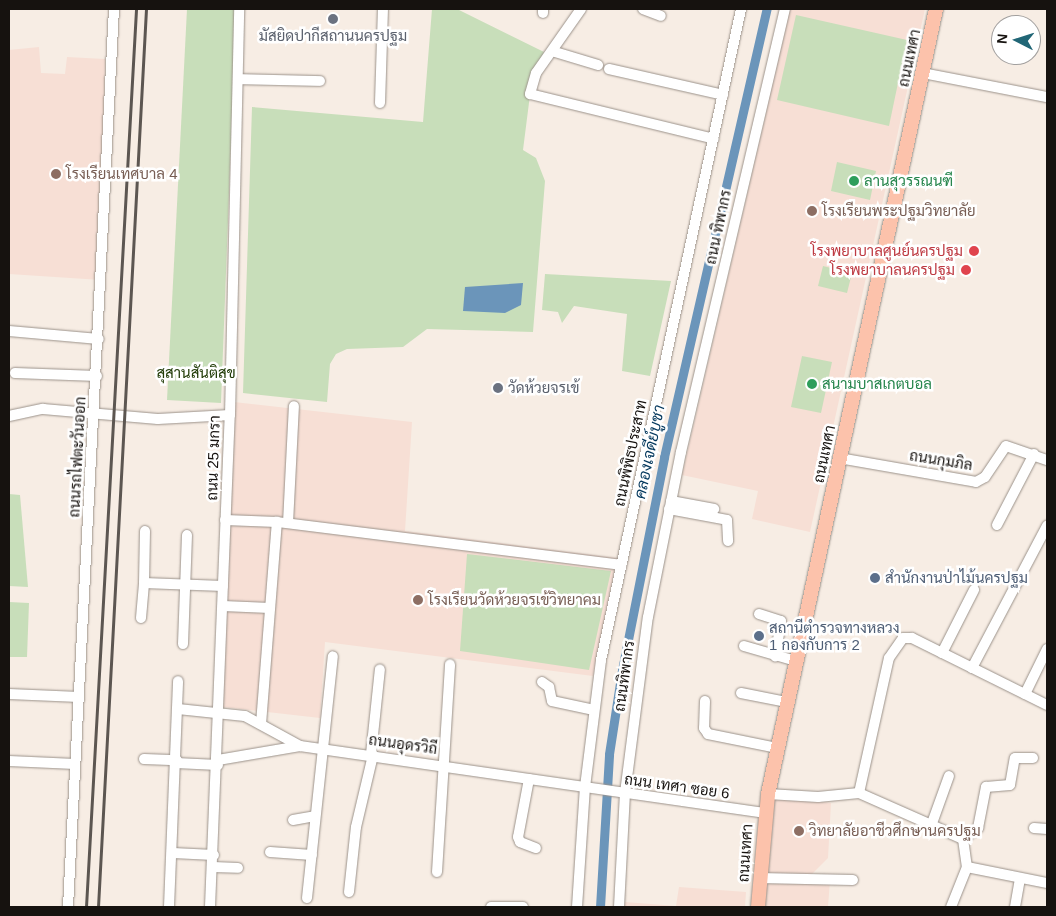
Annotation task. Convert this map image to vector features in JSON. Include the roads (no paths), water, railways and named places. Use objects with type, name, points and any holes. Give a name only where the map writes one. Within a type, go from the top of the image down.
[{"type":"main road","name":"ถนนเทศา","points":[[758,907],[764,813],[936,9]]},
{"type":"street","name":"ถนนรถไฟตะวันออก","points":[[68,907],[97,376],[114,9]]},
{"type":"street","name":"ถนน 25 มกรา","points":[[210,907],[218,763],[218,712],[230,415],[239,9]]},
{"type":"street","points":[[380,102],[383,9]]},
{"type":"street","points":[[581,9],[555,52],[536,72],[530,94],[714,139]]},
{"type":"street","points":[[643,9],[661,16]]},
{"type":"street","name":"ถนนพิพิธประสาท","points":[[577,907],[590,788],[594,710],[620,565],[741,9]]},
{"type":"street","name":"ถนน ทิพากร","points":[[681,452],[785,9]]},
{"type":"street","points":[[555,52],[598,65]]},
{"type":"street","points":[[609,69],[723,94]]},
{"type":"street","points":[[923,73],[1047,97]]},
{"type":"street","points":[[238,79],[320,81]]},
{"type":"street","points":[[9,331],[98,339]]},
{"type":"street","points":[[15,373],[97,376]]},
{"type":"street","points":[[288,523],[294,406]]},
{"type":"street","points":[[9,416],[43,409],[158,419],[230,415]]},
{"type":"street","name":"ถนนกุมภิล","points":[[839,458],[976,482],[985,477],[1001,448],[1012,446],[1047,460]]},
{"type":"street","name":"ถนนทิพากร","points":[[619,907],[625,794],[648,617],[681,452]]},
{"type":"street","points":[[997,525],[1034,454]]},
{"type":"street","points":[[670,505],[714,509]]},
{"type":"street","points":[[670,505],[727,520],[728,541]]},
{"type":"street","points":[[225,520],[288,523],[620,565]]},
{"type":"street","points":[[262,724],[277,522]]},
{"type":"street","points":[[972,668],[1047,526]]},
{"type":"street","points":[[141,618],[145,531]]},
{"type":"street","points":[[183,644],[187,535]]},
{"type":"street","points":[[144,583],[223,586]]},
{"type":"street","points":[[942,653],[974,590]]},
{"type":"street","points":[[223,606],[270,608]]},
{"type":"street","points":[[759,614],[781,621],[775,657]]},
{"type":"street","points":[[859,793],[894,645],[912,638],[1047,705]]},
{"type":"street","points":[[744,646],[775,657],[796,661]]},
{"type":"street","points":[[1024,694],[1047,649]]},
{"type":"street","points":[[307,898],[333,656]]},
{"type":"street","points":[[437,872],[447,766],[450,664]]},
{"type":"street","points":[[349,892],[356,827],[372,754],[380,669]]},
{"type":"street","points":[[169,907],[173,853],[178,681]]},
{"type":"street","points":[[542,682],[549,687],[552,701],[594,710]]},
{"type":"street","points":[[741,693],[787,702]]},
{"type":"street","points":[[9,694],[79,698]]},
{"type":"street","points":[[705,700],[708,734],[777,748]]},
{"type":"street","points":[[178,709],[218,712],[262,724],[300,746]]},
{"type":"street","name":"ถนนอุดรวิถี","points":[[144,759],[218,763],[300,746],[372,754],[590,788]]},
{"type":"street","points":[[963,839],[978,828],[986,788],[1010,786],[1015,758],[1033,758]]},
{"type":"street","points":[[9,761],[75,764]]},
{"type":"street","points":[[931,826],[949,776]]},
{"type":"street","points":[[529,779],[518,837],[520,842],[536,848]]},
{"type":"street","name":"ถนน เทศา ซอย 6","points":[[590,788],[764,813]]},
{"type":"street","points":[[768,794],[818,797],[859,793],[963,839]]},
{"type":"street","points":[[294,820],[315,816]]},
{"type":"street","points":[[1034,828],[1047,829]]},
{"type":"street","points":[[951,907],[967,867],[963,839]]},
{"type":"street","points":[[270,852],[312,855]]},
{"type":"street","points":[[173,853],[214,856]]},
{"type":"street","points":[[213,866],[238,868]]},
{"type":"street","points":[[967,867],[1047,883]]},
{"type":"street","points":[[759,878],[852,880]]},
{"type":"street","points":[[1015,907],[1020,878]]},
{"type":"street","points":[[491,907],[523,907]]},
{"type":"water","points":[[523,283],[521,305],[505,313],[463,311],[465,287]]},
{"type":"waterway","name":"คลองเจดีย์บูชา","points":[[600,907],[609,754],[622,670],[664,457],[767,9]]},
{"type":"railway","points":[[86,907],[136,9]]},
{"type":"railway","points":[[98,907],[146,9]]},
{"type":"place","name":"มัสยิดปากีสถานนครปฐม","points":[[333,19]]},
{"type":"place","name":"โรงเรียนเทศบาล 4","points":[[56,174]]},
{"type":"place","name":"ลานสุวรรณนฑี","points":[[854,181]]},
{"type":"place","name":"โรงเรียนพระปฐมวิทยาลัย","points":[[812,211]]},
{"type":"place","name":"โรงพยาบาลศูนย์นครปฐม","points":[[974,251]]},
{"type":"place","name":"โรงพยาบาลนครปฐม","points":[[966,270]]},
{"type":"place","name":"สนามบาสเกตบอล","points":[[812,384]]},
{"type":"place","name":"วัดห้วยจรเข้","points":[[498,388]]},
{"type":"place","name":"สำนักงานป่าไม้นครปฐม","points":[[875,578]]},
{"type":"place","name":"โรงเรียนวัดห้วยจรเข้วิทยาคม","points":[[418,600]]},
{"type":"place","name":"สถานีตำรวจทางหลวง 1 กองกับการ 2","points":[[759,636]]},
{"type":"place","name":"วิทยาลัยอาชีวศึกษานครปฐม","points":[[799,831]]},
{"type":"park label","name":"สุสานสันติสุข","points":[[196,373]]}]
